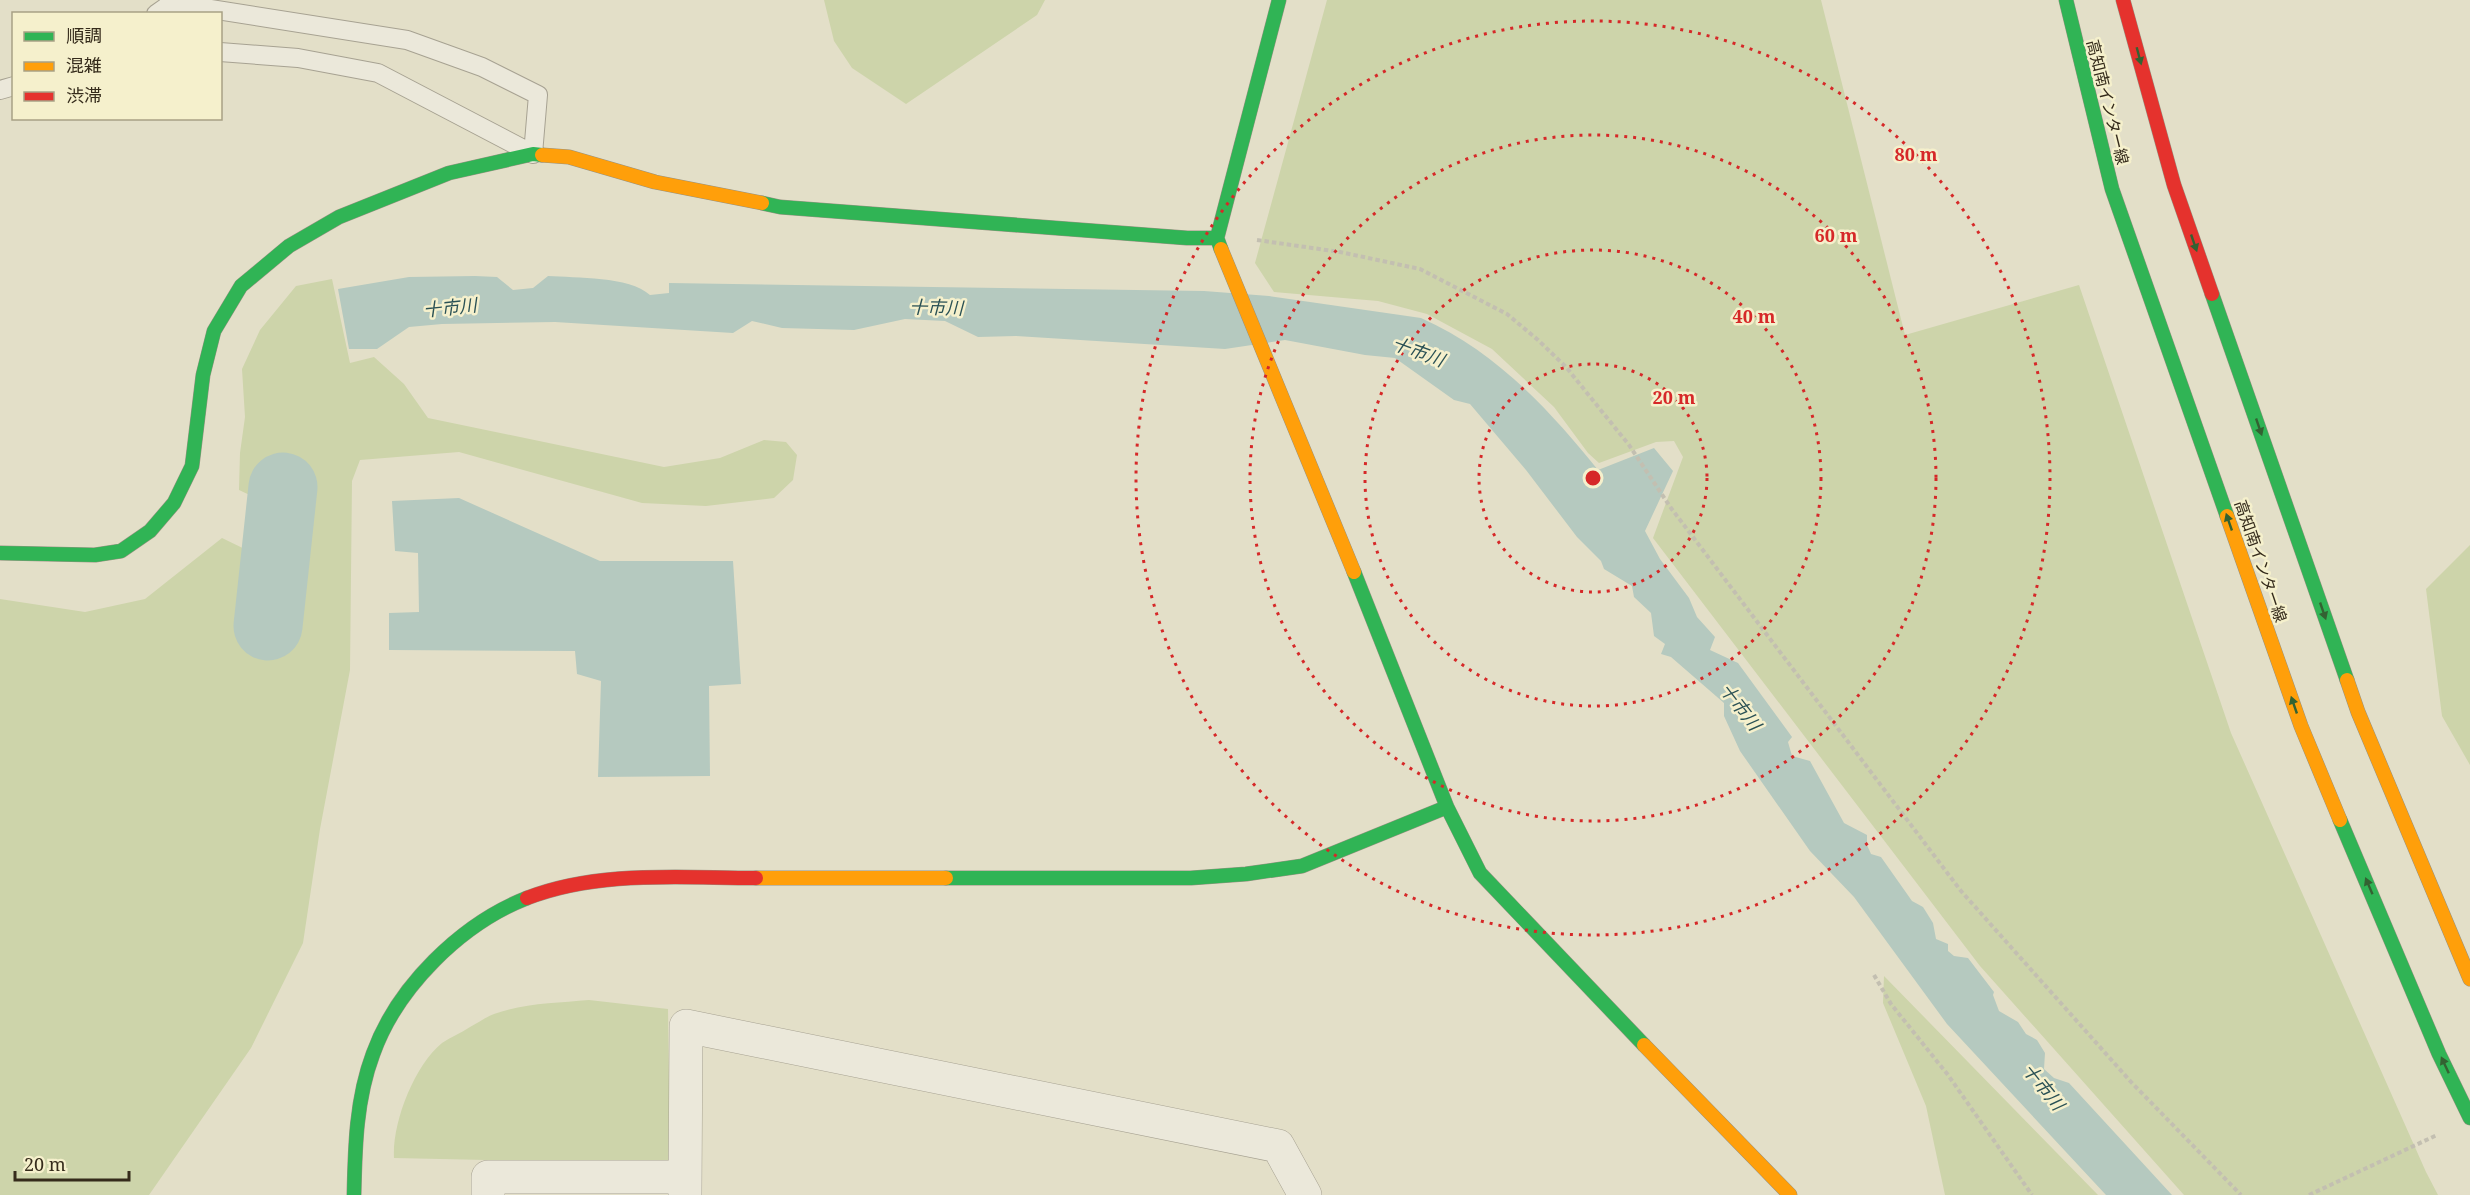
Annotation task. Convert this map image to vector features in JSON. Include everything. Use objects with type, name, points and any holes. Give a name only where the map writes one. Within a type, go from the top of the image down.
[{"type":"street","points":[[1279,0],[1218,238],[1269,369],[1308,456],[1447,807],[1480,873],[1600,1002],[1790,1195]]},
{"type":"street","name":"高知南インター線","points":[[2066,0],[2112,189],[2301,726],[2439,1053],[2470,1118]]},
{"type":"street","points":[[2123,0],[2174,185],[2354,701],[2470,979]]},
{"type":"street","points":[[0,553],[94,555],[121,551],[150,531],[174,503],[192,466],[203,375],[214,331],[241,286],[289,246],[339,218],[449,173],[501,159],[533,154],[569,157],[655,182],[780,207],[1187,238],[1218,238]]},
{"type":"street","points":[[354,1195],[355,1153],[362,1094],[379,1039],[407,993],[444,951],[489,918],[542,893],[610,878],[1191,878],[1246,874],[1302,866],[1447,807]]},
{"type":"street","points":[[488,1195],[489,1176],[685,1186],[686,1026],[1278,1146],[1305,1195]]},
{"type":"street","points":[[1277,1195],[1278,1146]]},
{"type":"lane","points":[[159,12],[174,1],[407,40],[482,67],[538,95],[533,154],[378,73],[298,58],[222,52]]},
{"type":"path","points":[[1218,238],[1268,241],[1340,252],[1420,269],[1507,314],[1538,340],[1566,368],[1629,445],[1671,508],[1961,891],[2132,1083],[2241,1195]]},
{"type":"path","points":[[1874,975],[1891,1004],[1948,1075],[2032,1195]]},
{"type":"path","points":[[2309,1195],[2437,1135]]},
{"type":"green space","points":[[824,0],[1045,0],[1037,15],[906,104],[852,68],[834,41]]},
{"type":"green space","points":[[1327,0],[1821,0],[1905,335],[2079,285],[2231,733],[2438,1195],[2184,1195],[1980,966],[1653,538],[1683,457],[1674,441],[1656,442],[1599,463],[1588,453],[1554,407],[1492,349],[1427,314],[1378,301],[1274,292],[1255,263]]},
{"type":"green space","points":[[332,279],[350,363],[374,357],[404,384],[428,418],[664,467],[720,458],[764,440],[786,442],[797,455],[793,480],[774,498],[706,506],[642,503],[459,452],[360,460],[352,481],[350,670],[320,829],[303,943],[251,1048],[149,1195],[0,1195],[0,599],[85,612],[145,599],[222,538],[267,560],[260,609],[276,623],[293,492],[254,497],[239,490],[240,453],[245,417],[242,369],[260,330],[296,286]]},
{"type":"green space","points":[[2470,545],[2470,765],[2442,716],[2426,589]]},
{"type":"green space","points":[[1884,976],[2098,1195],[1945,1195],[1926,1106],[1883,1003]]},
{"type":"green space","points":[[589,1000],[668,1009],[670,1164],[394,1158],[397,1128],[407,1096],[422,1066],[442,1043],[505,1010]]},
{"type":"water","points":[[548,276],[602,279],[629,284],[650,295],[669,293],[669,283],[1204,291],[1269,296],[1421,318],[1448,331],[1496,364],[1518,383],[1560,425],[1598,470],[1654,448],[1673,471],[1645,531],[1660,559],[1689,598],[1697,617],[1715,637],[1710,650],[1738,663],[1792,737],[1788,742],[1792,756],[1810,761],[1844,823],[1867,835],[1867,845],[1871,854],[1881,857],[1912,901],[1923,907],[1933,923],[1936,939],[1948,944],[1948,951],[1954,956],[1968,958],[1994,992],[1999,1011],[2018,1022],[2026,1034],[2037,1040],[2045,1053],[2044,1069],[2054,1078],[2069,1083],[2172,1195],[2106,1195],[1947,1024],[1854,897],[1810,851],[1740,751],[1724,716],[1724,703],[1671,657],[1661,654],[1665,644],[1654,636],[1651,613],[1634,597],[1632,586],[1604,569],[1601,561],[1577,537],[1526,470],[1470,404],[1454,400],[1395,358],[1365,355],[1285,340],[1225,349],[1016,336],[978,337],[945,321],[905,319],[854,330],[782,328],[752,321],[733,333],[555,322],[442,324],[409,327],[377,349],[349,349],[338,289],[409,277],[497,277],[513,290],[533,288]]},
{"type":"water","points":[[459,498],[600,561],[733,561],[741,684],[709,686],[710,776],[598,777],[601,681],[577,674],[575,651],[389,650],[389,613],[419,612],[418,553],[395,551],[392,501]]},
{"type":"waterway","name":"十市川","points":[[268,626],[283,487]]},
{"type":"traffic: fast","points":[[1217,238],[1279,0]]},
{"type":"traffic: fast","points":[[2066,0],[2112,189],[2227,516]]},
{"type":"traffic: fast","points":[[0,553],[95,555],[121,551],[150,531],[174,503],[192,466],[203,375],[214,331],[241,286],[289,246],[339,217],[449,173],[533,154],[542,155]]},
{"type":"traffic: fast","points":[[762,203],[780,207],[1187,238],[1217,238],[1221,249]]},
{"type":"traffic: fast","points":[[2212,294],[2347,680]]},
{"type":"traffic: fast","points":[[1354,572],[1447,807],[1480,873],[1644,1045]]},
{"type":"traffic: fast","points":[[946,878],[1191,878],[1246,874],[1302,866],[1447,807]]},
{"type":"traffic: fast","points":[[2340,820],[2439,1054],[2470,1118]]},
{"type":"traffic: fast","points":[[354,1195],[356,1142],[363,1088],[373,1054],[384,1029],[398,1005],[434,961],[478,924],[502,909],[527,898]]},
{"type":"traffic: slow","points":[[542,155],[569,157],[655,182],[762,203]]},
{"type":"traffic: slow","points":[[1221,249],[1354,572]]},
{"type":"traffic: slow","points":[[2227,516],[2301,726],[2340,820]]},
{"type":"traffic: slow","points":[[2347,680],[2358,712],[2470,979]]},
{"type":"traffic: slow","points":[[756,878],[946,878]]},
{"type":"traffic: slow","points":[[1644,1045],[1790,1195]]},
{"type":"traffic: jam","points":[[2123,0],[2174,185],[2212,294]]},
{"type":"traffic: jam","points":[[527,898],[554,889],[611,879],[756,878]]}]
